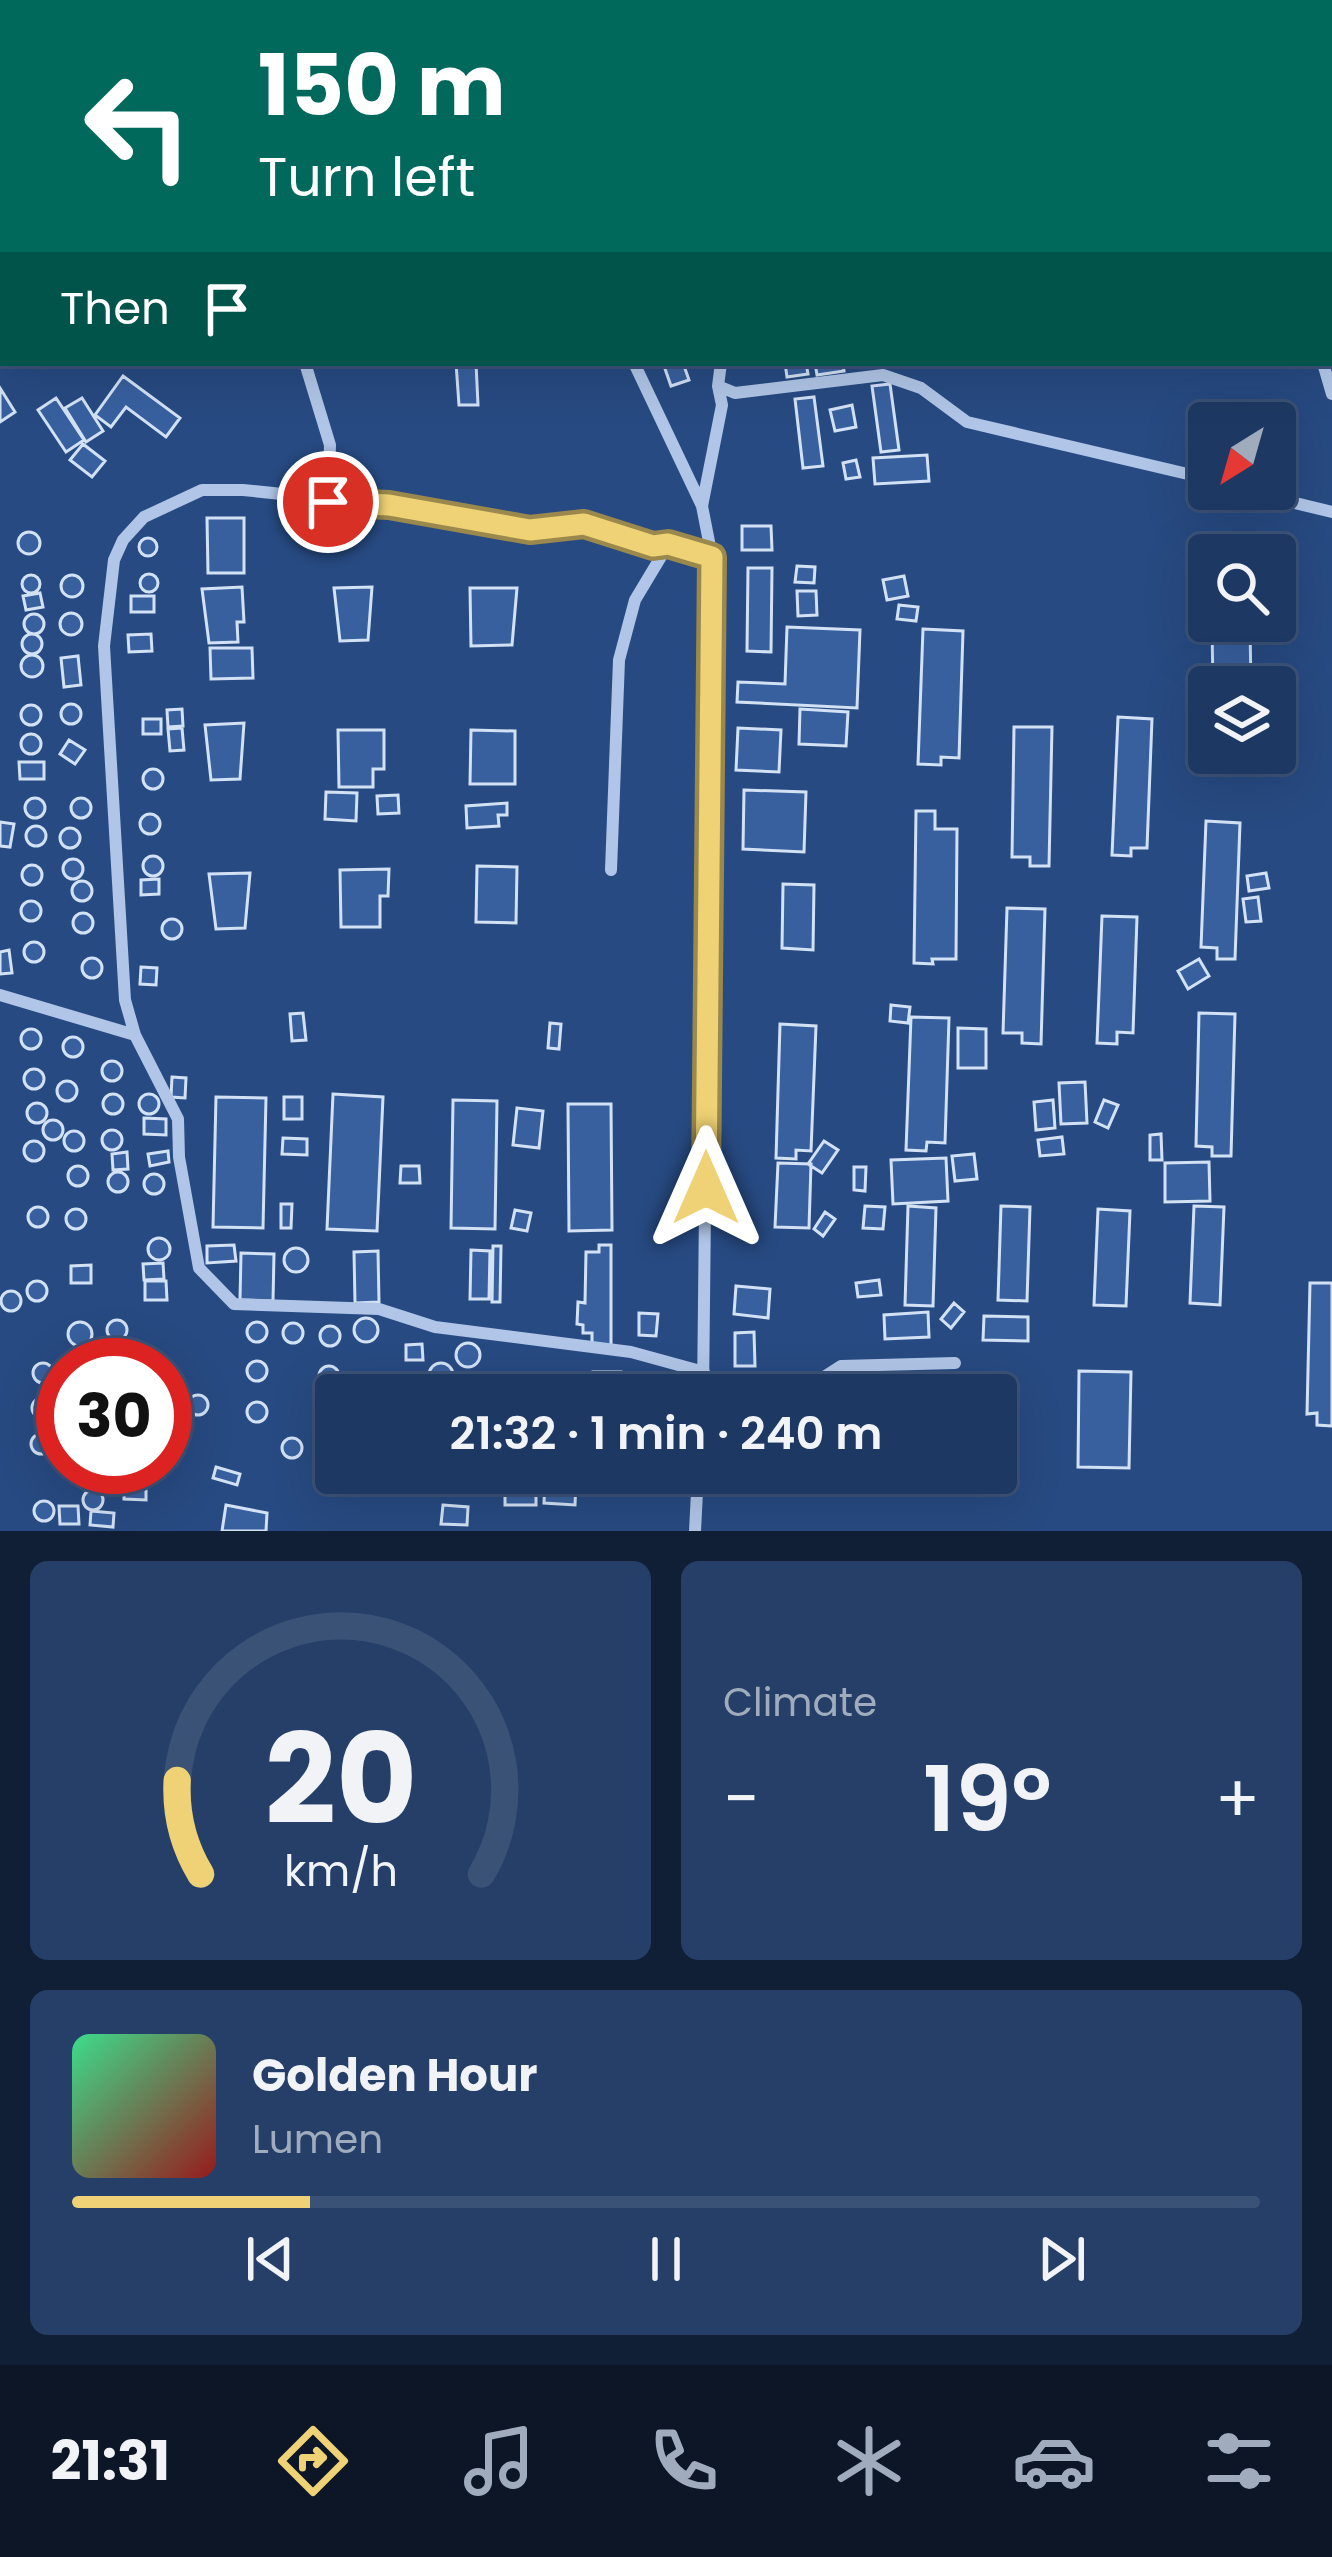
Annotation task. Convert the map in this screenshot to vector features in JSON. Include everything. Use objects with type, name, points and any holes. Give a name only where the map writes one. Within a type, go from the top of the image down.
[{"type":"street","points":[[306,366],[330,445],[328,502]]},
{"type":"street","points":[[635,366],[702,506],[712,557],[704,1372],[631,1352],[435,1327],[379,1309],[234,1304],[199,1268],[179,1157],[178,1118],[135,1035],[125,1000],[104,698],[114,560],[123,540],[144,517],[202,490],[389,505],[530,530],[584,524],[653,546],[668,544],[712,557]]},
{"type":"street","points":[[702,506],[722,405],[721,366]]},
{"type":"street","points":[[718,386],[735,393],[883,375],[921,388],[967,422],[1188,474]]},
{"type":"street","points":[[1296,503],[1332,512]]},
{"type":"street","points":[[611,870],[620,660],[635,600],[668,544]]},
{"type":"street","points":[[0,994],[135,1035]]},
{"type":"street","points":[[829,1374],[841,1366],[955,1364]]},
{"type":"street","points":[[695,1531],[697,1494]]},
{"type":"building","points":[[456,366],[476,366],[478,405],[459,405]]},
{"type":"building","points":[[664,366],[684,366],[689,380],[671,386]]},
{"type":"building","points":[[785,366],[807,366],[808,374],[787,377]]},
{"type":"building","points":[[816,366],[843,366],[844,371],[817,375]]},
{"type":"building","points":[[123,376],[180,418],[166,437],[126,407],[111,427],[95,415]]},
{"type":"building","points":[[890,384],[899,450],[881,452],[872,386]]},
{"type":"building","points":[[0,388],[15,412],[0,422]]},
{"type":"building","points":[[814,397],[823,466],[803,468],[795,399]]},
{"type":"building","points":[[56,398],[84,440],[66,452],[38,410]]},
{"type":"building","points":[[82,398],[103,431],[86,442],[65,408]]},
{"type":"building","points":[[852,405],[856,427],[835,431],[830,410]]},
{"type":"building","points":[[83,444],[105,461],[92,477],[70,460]]},
{"type":"building","points":[[927,455],[929,481],[875,484],[873,458]]},
{"type":"building","points":[[856,460],[860,477],[846,479],[843,463]]},
{"type":"building","points":[[207,518],[244,518],[244,573],[208,573]]},
{"type":"building","points":[[742,526],[771,526],[772,550],[742,550]]},
{"type":"building","points":[[29,532],[40,543],[29,554],[18,543]]},
{"type":"building","points":[[148,538],[157,547],[148,556],[139,547]]},
{"type":"building","points":[[797,566],[815,567],[814,583],[795,582]]},
{"type":"building","points":[[748,568],[772,568],[771,652],[747,651]]},
{"type":"building","points":[[149,574],[158,583],[149,592],[140,583]]},
{"type":"building","points":[[31,575],[40,584],[31,593],[22,584]]},
{"type":"building","points":[[72,575],[83,586],[72,597],[61,586]]},
{"type":"building","points":[[904,576],[908,596],[887,600],[883,580]]},
{"type":"building","points":[[242,587],[244,622],[237,622],[238,642],[209,643],[202,589]]},
{"type":"building","points":[[372,587],[368,640],[340,641],[334,588]]},
{"type":"building","points":[[470,588],[517,588],[512,645],[471,646]]},
{"type":"building","points":[[797,591],[816,591],[817,615],[798,616]]},
{"type":"building","points":[[40,593],[43,607],[26,610],[23,596]]},
{"type":"building","points":[[131,596],[154,596],[154,612],[131,612]]},
{"type":"building","points":[[899,605],[918,607],[916,621],[897,619]]},
{"type":"building","points":[[71,613],[82,624],[71,635],[60,624]]},
{"type":"building","points":[[34,614],[44,624],[34,634],[24,624]]},
{"type":"building","points":[[787,627],[860,630],[857,708],[737,702],[738,682],[785,684]]},
{"type":"building","points":[[923,629],[963,631],[959,758],[941,757],[941,765],[918,764]]},
{"type":"building","points":[[32,634],[42,644],[32,654],[22,644]]},
{"type":"building","points":[[151,634],[152,651],[129,652],[128,635]]},
{"type":"building","points":[[1212,642],[1250,642],[1251,666],[1213,666]]},
{"type":"building","points":[[210,648],[252,648],[253,678],[211,679]]},
{"type":"building","points":[[32,655],[43,666],[32,677],[21,666]]},
{"type":"building","points":[[78,656],[81,685],[64,687],[61,658]]},
{"type":"building","points":[[71,704],[81,714],[71,724],[61,714]]},
{"type":"building","points":[[31,705],[41,715],[31,725],[21,715]]},
{"type":"building","points":[[182,709],[183,726],[168,727],[167,710]]},
{"type":"building","points":[[800,709],[848,712],[846,746],[799,744]]},
{"type":"building","points":[[1118,717],[1152,719],[1147,848],[1131,848],[1131,856],[1112,855]]},
{"type":"building","points":[[143,719],[161,719],[161,734],[143,734]]},
{"type":"building","points":[[244,723],[240,779],[211,780],[205,725]]},
{"type":"building","points":[[1014,727],[1052,727],[1049,866],[1030,866],[1030,857],[1012,857]]},
{"type":"building","points":[[182,728],[184,750],[170,751],[168,729]]},
{"type":"building","points":[[738,728],[781,730],[779,772],[736,770]]},
{"type":"building","points":[[338,730],[384,730],[384,769],[373,769],[373,787],[339,787]]},
{"type":"building","points":[[471,730],[515,731],[515,784],[470,784]]},
{"type":"building","points":[[31,734],[41,744],[31,754],[21,744]]},
{"type":"building","points":[[69,740],[85,750],[75,764],[60,754]]},
{"type":"building","points":[[19,762],[44,762],[44,779],[20,779]]},
{"type":"building","points":[[153,769],[163,779],[153,789],[143,779]]},
{"type":"building","points":[[744,790],[806,792],[804,852],[743,849]]},
{"type":"building","points":[[326,792],[357,793],[356,821],[325,819]]},
{"type":"building","points":[[398,795],[399,813],[378,814],[377,796]]},
{"type":"building","points":[[35,798],[45,808],[35,818],[25,808]]},
{"type":"building","points":[[81,798],[91,808],[81,818],[71,808]]},
{"type":"building","points":[[507,803],[507,815],[498,815],[499,826],[467,828],[466,806]]},
{"type":"building","points":[[916,811],[935,811],[935,829],[957,829],[956,959],[932,959],[933,964],[914,963]]},
{"type":"building","points":[[150,814],[160,824],[150,834],[140,824]]},
{"type":"building","points":[[1206,821],[1240,823],[1235,959],[1217,959],[1217,948],[1201,947]]},
{"type":"building","points":[[0,822],[14,824],[10,847],[0,846]]},
{"type":"building","points":[[36,826],[46,836],[36,846],[26,836]]},
{"type":"building","points":[[70,828],[80,838],[70,848],[60,838]]},
{"type":"building","points":[[153,856],[163,866],[153,876],[143,866]]},
{"type":"building","points":[[73,859],[83,869],[73,879],[63,869]]},
{"type":"building","points":[[32,865],[42,875],[32,885],[22,875]]},
{"type":"building","points":[[477,866],[517,867],[516,923],[476,922]]},
{"type":"building","points":[[389,869],[388,896],[380,896],[380,927],[341,927],[340,870]]},
{"type":"building","points":[[250,873],[245,928],[216,929],[209,874]]},
{"type":"building","points":[[1266,873],[1269,888],[1249,891],[1247,876]]},
{"type":"building","points":[[159,879],[159,894],[141,895],[141,880]]},
{"type":"building","points":[[82,881],[92,891],[82,901],[72,891]]},
{"type":"building","points":[[783,884],[814,885],[813,950],[782,948]]},
{"type":"building","points":[[1258,897],[1261,921],[1246,922],[1243,899]]},
{"type":"building","points":[[31,901],[41,911],[31,921],[21,911]]},
{"type":"building","points":[[1007,908],[1045,909],[1041,1044],[1022,1043],[1022,1033],[1003,1033]]},
{"type":"building","points":[[83,913],[93,923],[83,933],[73,923]]},
{"type":"building","points":[[1102,916],[1137,917],[1133,1033],[1117,1032],[1117,1044],[1097,1043]]},
{"type":"building","points":[[172,919],[182,929],[172,939],[162,929]]},
{"type":"building","points":[[34,942],[44,952],[34,962],[24,952]]},
{"type":"building","points":[[9,950],[12,973],[0,974],[0,952]]},
{"type":"building","points":[[92,958],[102,968],[92,978],[82,968]]},
{"type":"building","points":[[1199,959],[1209,976],[1188,989],[1178,971]]},
{"type":"building","points":[[141,967],[157,968],[156,985],[140,984]]},
{"type":"building","points":[[891,1005],[910,1007],[908,1023],[890,1021]]},
{"type":"building","points":[[303,1013],[306,1040],[292,1041],[290,1014]]},
{"type":"building","points":[[1199,1013],[1235,1014],[1231,1156],[1212,1156],[1212,1147],[1196,1146]]},
{"type":"building","points":[[911,1017],[949,1018],[945,1143],[927,1142],[926,1151],[906,1150]]},
{"type":"building","points":[[550,1023],[561,1024],[559,1049],[548,1048]]},
{"type":"building","points":[[780,1024],[816,1026],[811,1151],[796,1150],[796,1159],[776,1158]]},
{"type":"building","points":[[958,1028],[986,1029],[986,1068],[958,1068]]},
{"type":"building","points":[[31,1029],[41,1039],[31,1049],[21,1039]]},
{"type":"building","points":[[73,1037],[83,1047],[73,1057],[63,1047]]},
{"type":"building","points":[[112,1061],[122,1071],[112,1081],[102,1071]]},
{"type":"building","points":[[34,1069],[44,1079],[34,1089],[24,1079]]},
{"type":"building","points":[[172,1077],[186,1078],[185,1098],[171,1097]]},
{"type":"building","points":[[67,1081],[77,1091],[67,1101],[57,1091]]},
{"type":"building","points":[[1085,1082],[1087,1123],[1061,1124],[1059,1083]]},
{"type":"building","points":[[113,1094],[123,1104],[113,1114],[103,1104]]},
{"type":"building","points":[[149,1094],[159,1104],[149,1114],[139,1104]]},
{"type":"building","points":[[333,1094],[383,1097],[377,1231],[327,1229]]},
{"type":"building","points":[[216,1097],[266,1098],[263,1228],[213,1227]]},
{"type":"building","points":[[284,1097],[302,1097],[302,1119],[284,1119]]},
{"type":"building","points":[[453,1100],[497,1101],[495,1229],[451,1228]]},
{"type":"building","points":[[1053,1100],[1055,1128],[1036,1130],[1034,1102]]},
{"type":"building","points":[[1104,1100],[1118,1105],[1108,1128],[1095,1122]]},
{"type":"building","points":[[37,1103],[47,1113],[37,1123],[27,1113]]},
{"type":"building","points":[[568,1104],[611,1104],[612,1230],[569,1231]]},
{"type":"building","points":[[517,1108],[543,1111],[539,1148],[513,1145]]},
{"type":"building","points":[[144,1118],[166,1119],[166,1135],[144,1134]]},
{"type":"building","points":[[53,1120],[63,1130],[53,1140],[43,1130]]},
{"type":"building","points":[[112,1130],[122,1140],[112,1150],[102,1140]]},
{"type":"building","points":[[74,1131],[84,1141],[74,1151],[64,1141]]},
{"type":"building","points":[[1161,1134],[1162,1160],[1150,1160],[1150,1135]]},
{"type":"building","points":[[1062,1137],[1064,1154],[1040,1156],[1038,1140]]},
{"type":"building","points":[[283,1138],[307,1139],[307,1155],[282,1154]]},
{"type":"building","points":[[34,1141],[44,1151],[34,1161],[24,1151]]},
{"type":"building","points":[[824,1141],[838,1150],[822,1173],[808,1164]]},
{"type":"building","points":[[168,1151],[169,1162],[150,1166],[148,1154]]},
{"type":"building","points":[[127,1152],[128,1169],[113,1170],[112,1154]]},
{"type":"building","points":[[974,1154],[977,1179],[955,1181],[952,1156]]},
{"type":"building","points":[[946,1158],[948,1201],[893,1204],[891,1160]]},
{"type":"building","points":[[1209,1162],[1210,1201],[1165,1202],[1165,1163]]},
{"type":"building","points":[[778,1163],[811,1164],[809,1228],[775,1227]]},
{"type":"building","points":[[78,1166],[88,1176],[78,1186],[68,1176]]},
{"type":"building","points":[[401,1166],[419,1166],[420,1183],[400,1183]]},
{"type":"building","points":[[854,1167],[866,1167],[865,1191],[854,1190]]},
{"type":"building","points":[[118,1172],[128,1182],[118,1192],[108,1182]]},
{"type":"building","points":[[154,1174],[164,1184],[154,1194],[144,1184]]},
{"type":"building","points":[[281,1204],[292,1204],[291,1228],[281,1228]]},
{"type":"building","points":[[865,1206],[885,1207],[883,1229],[863,1228]]},
{"type":"building","points":[[908,1206],[936,1208],[933,1306],[905,1305]]},
{"type":"building","points":[[1001,1206],[1030,1207],[1027,1301],[998,1300]]},
{"type":"building","points":[[1194,1206],[1224,1207],[1220,1305],[1190,1303]]},
{"type":"building","points":[[38,1207],[48,1217],[38,1227],[28,1217]]},
{"type":"building","points":[[76,1209],[86,1219],[76,1229],[66,1219]]},
{"type":"building","points":[[1098,1209],[1130,1211],[1126,1306],[1094,1305]]},
{"type":"building","points":[[515,1210],[531,1213],[527,1231],[511,1228]]},
{"type":"building","points":[[825,1212],[835,1219],[823,1236],[814,1229]]},
{"type":"building","points":[[159,1238],[170,1249],[159,1260],[148,1249]]},
{"type":"building","points":[[234,1245],[236,1261],[207,1263],[207,1246]]},
{"type":"building","points":[[599,1245],[611,1245],[611,1346],[592,1345],[592,1333],[583,1333],[583,1325],[577,1324],[578,1302],[585,1303],[586,1252],[599,1252]]},
{"type":"building","points":[[493,1246],[501,1246],[500,1302],[492,1302]]},
{"type":"building","points":[[296,1248],[308,1260],[296,1272],[284,1260]]},
{"type":"building","points":[[471,1250],[490,1251],[489,1299],[470,1299]]},
{"type":"building","points":[[378,1251],[379,1302],[355,1303],[354,1252]]},
{"type":"building","points":[[241,1253],[274,1254],[273,1301],[240,1300]]},
{"type":"building","points":[[163,1263],[164,1279],[144,1280],[143,1264]]},
{"type":"building","points":[[91,1265],[91,1283],[71,1283],[71,1266]]},
{"type":"building","points":[[879,1280],[881,1295],[858,1297],[856,1283]]},
{"type":"building","points":[[37,1281],[47,1291],[37,1301],[27,1291]]},
{"type":"building","points":[[145,1281],[166,1281],[167,1300],[145,1300]]},
{"type":"building","points":[[1310,1283],[1332,1283],[1332,1426],[1317,1425],[1317,1413],[1307,1414]]},
{"type":"building","points":[[736,1286],[770,1289],[768,1318],[734,1314]]},
{"type":"building","points":[[11,1291],[21,1301],[11,1311],[1,1301]]},
{"type":"building","points":[[954,1303],[964,1312],[951,1328],[941,1319]]},
{"type":"building","points":[[928,1312],[929,1337],[885,1339],[884,1315]]},
{"type":"building","points":[[639,1313],[658,1314],[656,1336],[639,1335]]},
{"type":"building","points":[[984,1316],[1028,1317],[1028,1341],[983,1340]]},
{"type":"building","points":[[366,1318],[378,1330],[366,1342],[354,1330]]},
{"type":"building","points":[[80,1322],[88,1326],[90,1338],[70,1338],[72,1326]]},
{"type":"building","points":[[257,1322],[267,1332],[257,1342],[247,1332]]},
{"type":"building","points":[[110,1323],[124,1323],[124,1337],[110,1337]]},
{"type":"building","points":[[293,1323],[303,1333],[293,1343],[283,1333]]},
{"type":"building","points":[[330,1326],[340,1336],[330,1346],[320,1336]]},
{"type":"building","points":[[754,1332],[755,1366],[735,1366],[735,1333]]},
{"type":"building","points":[[468,1343],[480,1355],[468,1367],[456,1355]]},
{"type":"building","points":[[422,1344],[423,1360],[406,1360],[406,1345]]},
{"type":"building","points":[[257,1361],[267,1371],[257,1381],[247,1371]]},
{"type":"building","points":[[441,1363],[452,1374],[430,1374]]},
{"type":"building","points":[[329,1366],[338,1374],[320,1374]]},
{"type":"building","points":[[1079,1371],[1131,1372],[1129,1468],[1078,1467]]},
{"type":"building","points":[[192,1398],[205,1398],[205,1412],[192,1412]]},
{"type":"building","points":[[257,1402],[267,1412],[257,1422],[247,1412]]},
{"type":"building","points":[[292,1438],[302,1448],[292,1458],[282,1448]]},
{"type":"building","points":[[216,1467],[240,1474],[237,1485],[213,1478]]},
{"type":"building","points":[[86,1494],[100,1494],[100,1507],[86,1507]]},
{"type":"building","points":[[124,1494],[146,1494],[146,1500],[124,1499]]},
{"type":"building","points":[[505,1494],[536,1494],[536,1505],[505,1505]]},
{"type":"building","points":[[544,1494],[575,1494],[575,1505],[544,1503]]},
{"type":"building","points":[[44,1501],[54,1511],[44,1521],[34,1511]]},
{"type":"building","points":[[226,1505],[267,1513],[266,1531],[222,1531]]},
{"type":"building","points":[[443,1505],[468,1507],[467,1525],[441,1524]]},
{"type":"building","points":[[59,1506],[78,1506],[79,1524],[60,1524]]},
{"type":"building","points":[[91,1511],[114,1513],[113,1527],[90,1525]]},
{"type":"route","points":[[328,502],[389,505],[530,530],[584,524],[653,546],[668,544],[712,557],[706,1188]]}]
